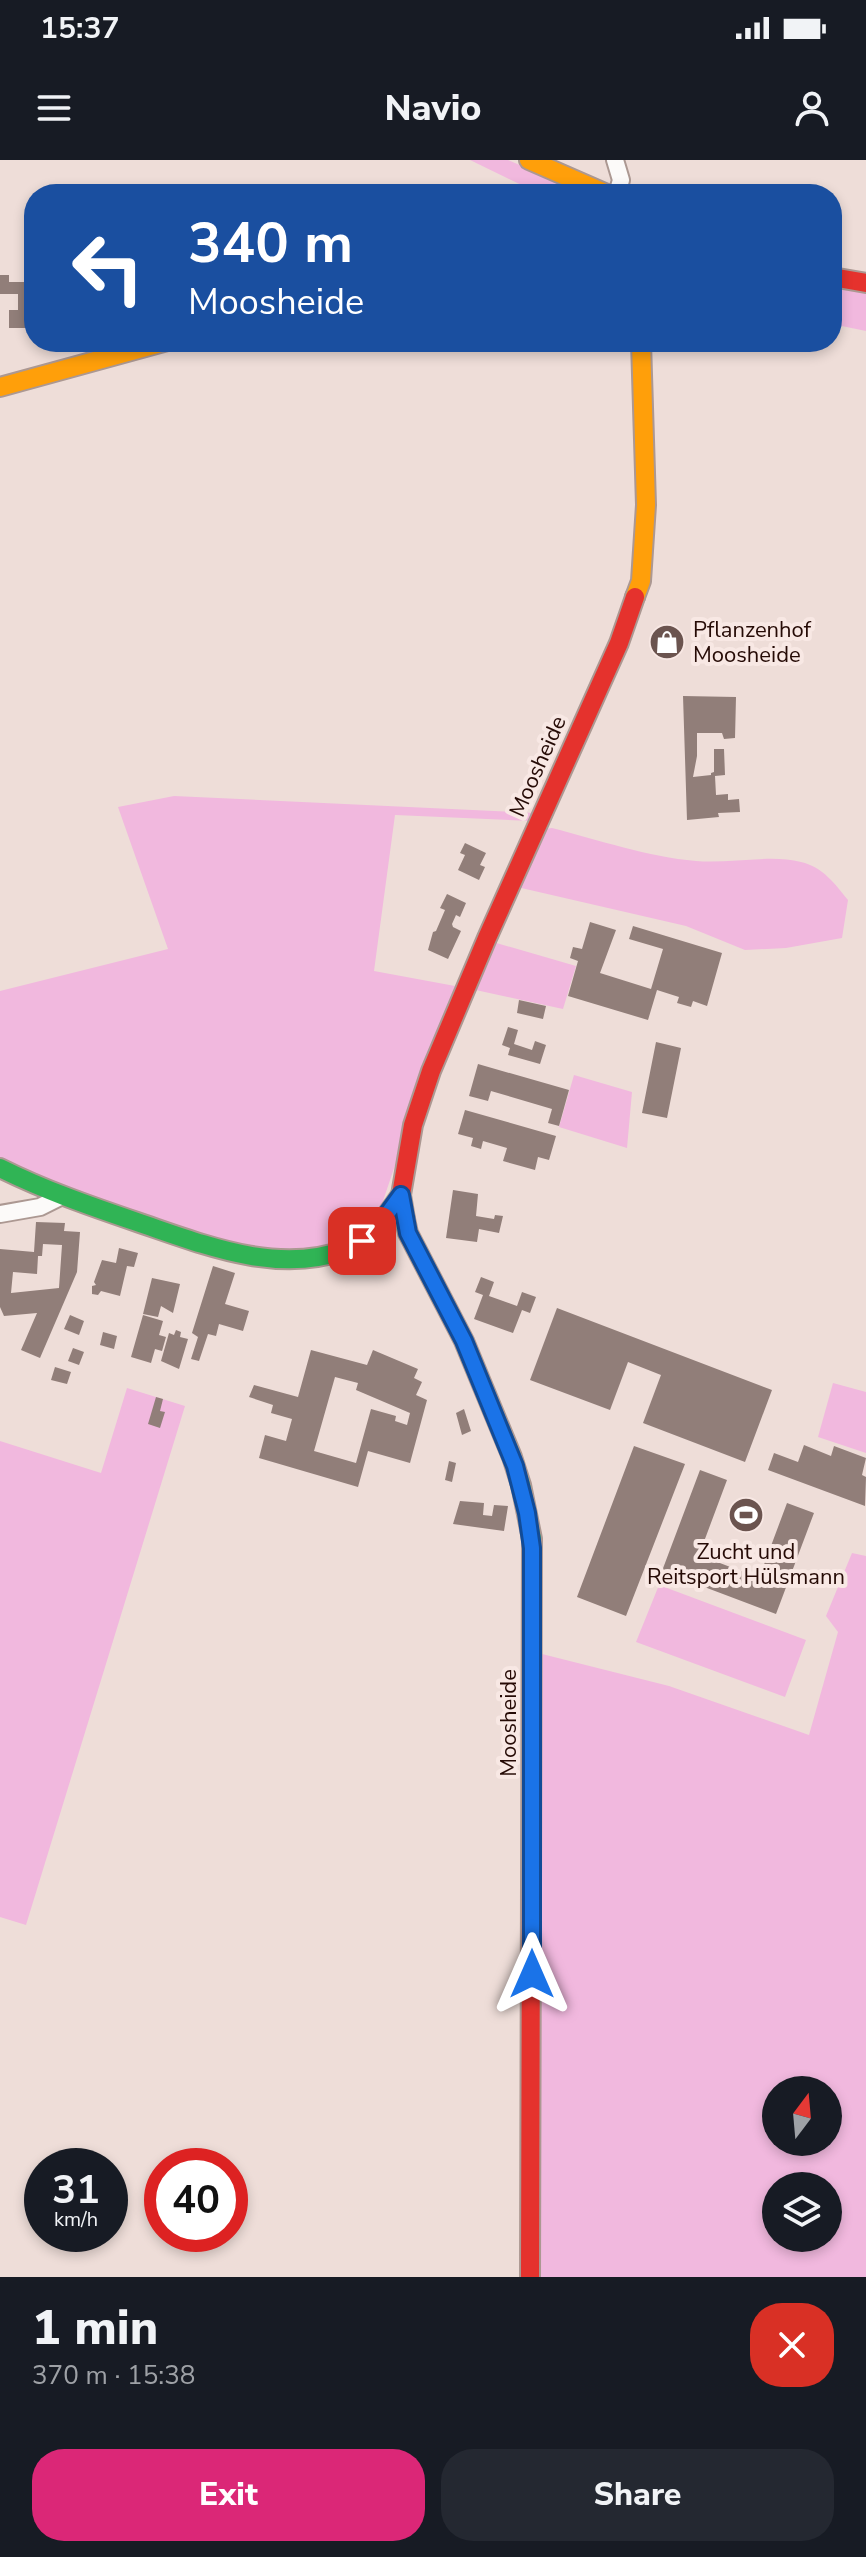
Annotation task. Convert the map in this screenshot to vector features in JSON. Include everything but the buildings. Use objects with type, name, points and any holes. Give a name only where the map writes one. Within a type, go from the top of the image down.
[{"type":"street","points":[[529,160],[584,184]]},
{"type":"street","points":[[615,160],[620,184]]},
{"type":"street","points":[[842,279],[866,283]]},
{"type":"street","points":[[0,387],[131,352]]},
{"type":"street","name":"Moosheide","points":[[530,2277],[532,1539],[512,1457],[458,1328],[408,1233],[401,1195],[413,1125],[431,1071],[482,949],[623,635],[641,581],[646,515],[641,352]]},
{"type":"street","name":"Moosheide","points":[[0,1168],[62,1196],[217,1247],[281,1258],[321,1256],[354,1246],[377,1228],[401,1195]]},
{"type":"street","points":[[0,1214],[40,1207],[62,1196]]},
{"type":"shaded area","points":[[470,160],[508,160],[564,184],[519,184]]},
{"type":"shaded area","points":[[842,287],[866,293],[866,331],[842,326]]},
{"type":"shaded area","points":[[174,796],[534,813],[530,821],[395,815],[374,971],[455,986],[382,1204],[365,1226],[343,1241],[310,1249],[268,1248],[222,1240],[122,1209],[0,1160],[0,991],[168,949],[118,807]]},
{"type":"shaded area","points":[[552,828],[678,859],[709,862],[777,859],[809,864],[828,877],[848,900],[842,938],[786,948],[745,950],[686,926],[517,887],[544,829]]},
{"type":"shaded area","points":[[493,942],[576,966],[563,1009],[471,989]]},
{"type":"shaded area","points":[[574,1075],[632,1092],[627,1148],[559,1127]]},
{"type":"shaded area","points":[[833,1383],[866,1392],[866,1453],[818,1437]]},
{"type":"shaded area","points":[[127,1388],[185,1406],[26,1925],[0,1917],[0,1441],[101,1473]]},
{"type":"shaded area","points":[[852,1553],[866,1556],[866,2277],[535,2277],[538,1653],[669,1686],[809,1735],[838,1632],[826,1616]]},
{"type":"shaded area","points":[[659,1585],[806,1640],[785,1697],[636,1642]]},
{"type":"traffic: fast","points":[[0,1168],[67,1197],[187,1239],[266,1258],[319,1257],[354,1246],[377,1227],[401,1195]]},
{"type":"traffic: fast","points":[[405,1219],[408,1233],[464,1341],[512,1457],[532,1539],[531,1886]]},
{"type":"traffic: slow","points":[[529,160],[584,184]]},
{"type":"traffic: slow","points":[[0,387],[128,352]]},
{"type":"traffic: slow","points":[[635,597],[641,581],[646,505],[641,352]]},
{"type":"traffic: jam","points":[[842,279],[866,283]]},
{"type":"traffic: jam","points":[[405,1219],[401,1195],[413,1125],[431,1071],[619,643],[635,597]]},
{"type":"traffic: jam","points":[[530,2277],[531,1886]]},
{"type":"place","name":"Pflanzenhof Moosheide","points":[[667,642]]},
{"type":"place","name":"Zucht und Reitsport Hülsmann","points":[[746,1515]]},
{"type":"route","points":[[362,1241],[377,1228],[401,1195],[408,1233],[464,1341],[519,1475],[532,1548],[532,1974]]}]
